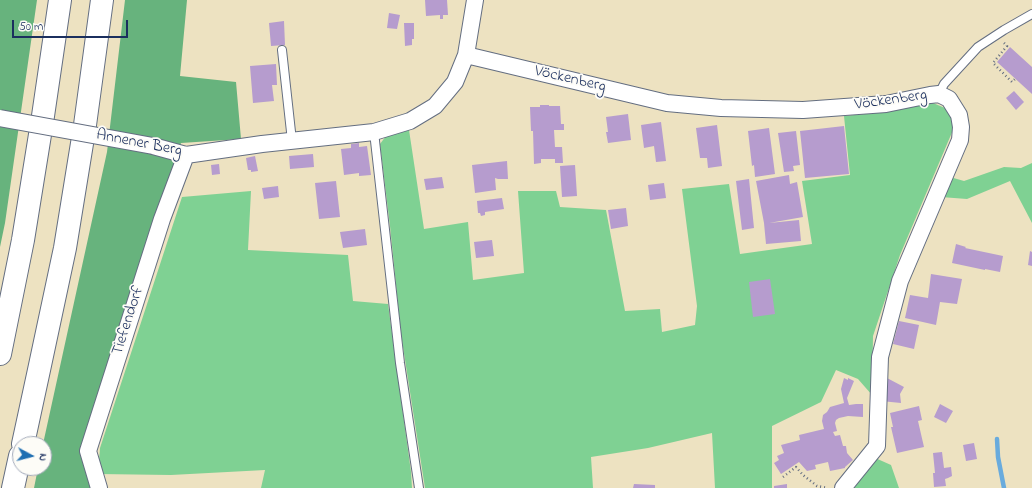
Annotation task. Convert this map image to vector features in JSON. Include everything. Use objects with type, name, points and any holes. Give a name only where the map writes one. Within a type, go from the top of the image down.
[{"type":"highway","points":[[0,354],[24,232],[60,0]]},
{"type":"highway","points":[[25,436],[65,248],[85,125],[102,0]]},
{"type":"highway","points":[[13,488],[16,476]]},
{"type":"street","points":[[374,132],[410,121],[435,106],[455,82],[466,55],[475,0]]},
{"type":"street","name":"Vöckenberg","points":[[466,55],[667,102],[721,108],[804,110],[886,104],[939,94],[949,99],[959,115],[961,127],[960,140],[900,281],[880,357],[877,446],[843,488]]},
{"type":"street","name":"Annener Berg","points":[[0,118],[153,146],[186,155],[374,132]]},
{"type":"street","name":"Tiefendorf","points":[[99,488],[88,451],[160,227],[186,155]]},
{"type":"lane","points":[[939,94],[944,84],[978,47],[1032,14]]},
{"type":"lane","points":[[282,50],[292,141]]},
{"type":"lane","points":[[374,132],[400,363],[419,488]]},
{"type":"path","points":[[996,35],[1007,46],[993,63],[1012,82],[1015,79]]},
{"type":"path","points":[[783,477],[796,467],[816,486],[828,488]]},
{"type":"green space","points":[[0,0],[37,0],[5,223],[0,247]]},
{"type":"green space","points":[[125,0],[187,0],[180,76],[236,82],[241,139],[181,143],[84,458],[96,488],[34,488],[36,476],[52,476],[52,436],[45,436],[107,152]]},
{"type":"green space","points":[[933,103],[945,108],[951,117],[953,130],[900,255],[873,336],[872,395],[858,379],[836,370],[821,402],[772,426],[772,488],[715,488],[712,433],[648,448],[591,457],[593,488],[425,488],[401,334],[380,144],[386,136],[409,130],[424,229],[468,222],[473,280],[524,273],[518,191],[556,191],[560,207],[606,210],[625,311],[660,309],[662,332],[695,325],[697,306],[682,189],[729,184],[740,254],[812,244],[802,181],[850,175],[844,116],[875,113]]},
{"type":"green space","points":[[1032,163],[1032,223],[1010,181],[967,199],[941,197],[950,177],[964,181],[1004,167],[1021,168]]},
{"type":"green space","points":[[251,191],[248,250],[348,255],[353,301],[388,304],[412,488],[261,488],[265,470],[171,475],[98,474],[100,448],[182,197]]},
{"type":"green space","points":[[873,457],[891,465],[899,488],[855,488],[851,485]]},
{"type":"building","points":[[425,0],[447,0],[448,15],[443,15],[443,19],[440,19],[440,15],[426,16]]},
{"type":"building","points":[[389,13],[400,15],[397,29],[387,28]]},
{"type":"building","points":[[284,21],[285,45],[271,46],[269,23]]},
{"type":"building","points":[[404,23],[414,23],[414,39],[412,39],[412,45],[405,46]]},
{"type":"building","points":[[1010,47],[1032,67],[1032,94],[997,62]]},
{"type":"building","points":[[276,64],[277,85],[272,85],[274,101],[253,103],[250,66]]},
{"type":"building","points":[[1014,91],[1024,102],[1016,110],[1006,98]]},
{"type":"building","points":[[540,105],[560,106],[561,124],[564,124],[564,130],[554,130],[555,147],[562,147],[563,163],[555,163],[555,159],[541,159],[541,163],[534,164],[533,131],[531,131],[530,107],[540,107]]},
{"type":"building","points":[[628,114],[631,140],[608,143],[606,117]]},
{"type":"building","points":[[661,122],[666,161],[656,162],[654,146],[644,148],[641,125]]},
{"type":"building","points":[[717,125],[722,166],[708,168],[707,158],[700,158],[696,128]]},
{"type":"building","points":[[844,126],[849,174],[805,178],[800,131]]},
{"type":"building","points":[[769,128],[775,174],[755,177],[754,165],[752,166],[748,131]]},
{"type":"building","points":[[796,131],[800,165],[793,166],[794,171],[784,172],[778,133]]},
{"type":"building","points":[[359,143],[359,147],[367,146],[371,175],[359,176],[359,173],[344,175],[341,149],[351,148],[351,144]]},
{"type":"building","points":[[313,154],[314,167],[290,169],[289,156]]},
{"type":"building","points":[[255,156],[258,171],[251,172],[251,170],[248,170],[246,158]]},
{"type":"building","points":[[507,161],[508,179],[495,178],[496,190],[475,193],[472,165]]},
{"type":"building","points":[[219,164],[220,174],[212,175],[211,165]]},
{"type":"building","points":[[575,165],[577,196],[562,197],[560,166]]},
{"type":"building","points":[[789,175],[790,184],[797,182],[803,217],[769,223],[799,220],[801,241],[766,244],[764,223],[756,181]]},
{"type":"building","points":[[442,177],[444,188],[426,190],[424,179]]},
{"type":"building","points":[[749,179],[754,228],[742,230],[736,181]]},
{"type":"building","points":[[336,181],[340,217],[319,219],[315,183]]},
{"type":"building","points":[[664,183],[666,198],[650,200],[648,185]]},
{"type":"building","points":[[278,186],[279,197],[264,199],[262,188]]},
{"type":"building","points":[[502,198],[504,209],[485,212],[485,215],[481,216],[480,213],[478,213],[477,201]]},
{"type":"building","points":[[626,208],[628,226],[611,229],[608,210]]},
{"type":"building","points":[[365,229],[367,245],[343,248],[340,232]]},
{"type":"building","points":[[492,240],[494,256],[476,258],[474,242]]},
{"type":"building","points":[[956,244],[966,247],[965,248],[1003,256],[1000,272],[952,263]]},
{"type":"building","points":[[1030,251],[1032,252],[1032,266],[1028,265]]},
{"type":"building","points":[[931,274],[962,279],[957,304],[940,302],[936,325],[905,318],[910,295],[928,298]]},
{"type":"building","points":[[770,279],[775,314],[753,317],[749,282]]},
{"type":"building","points":[[899,321],[919,325],[914,349],[893,344]]},
{"type":"building","points":[[844,378],[854,381],[847,398],[849,405],[863,404],[863,417],[848,416],[839,418],[835,423],[837,431],[833,432],[835,436],[840,435],[843,446],[846,446],[847,453],[853,460],[845,468],[830,471],[828,462],[815,465],[816,469],[807,471],[799,462],[781,474],[774,463],[779,460],[777,456],[784,453],[781,445],[800,440],[799,435],[824,429],[822,421],[823,415],[830,407],[844,403],[841,389]]},
{"type":"building","points":[[887,378],[904,387],[900,394],[901,403],[881,401]]},
{"type":"building","points":[[940,404],[953,411],[946,423],[934,417]]},
{"type":"building","points":[[919,406],[922,420],[918,421],[924,447],[897,453],[891,427],[893,427],[890,413]]},
{"type":"building","points":[[974,443],[977,459],[966,461],[963,445]]},
{"type":"building","points":[[942,452],[944,468],[951,467],[952,476],[945,479],[946,486],[934,487],[933,473],[935,473],[933,453]]},
{"type":"building","points":[[634,484],[655,485],[655,488],[633,488]]},
{"type":"building","points":[[787,484],[787,488],[774,488],[774,486]]},
{"type":"waterway","points":[[997,439],[998,457],[1004,488]]}]
